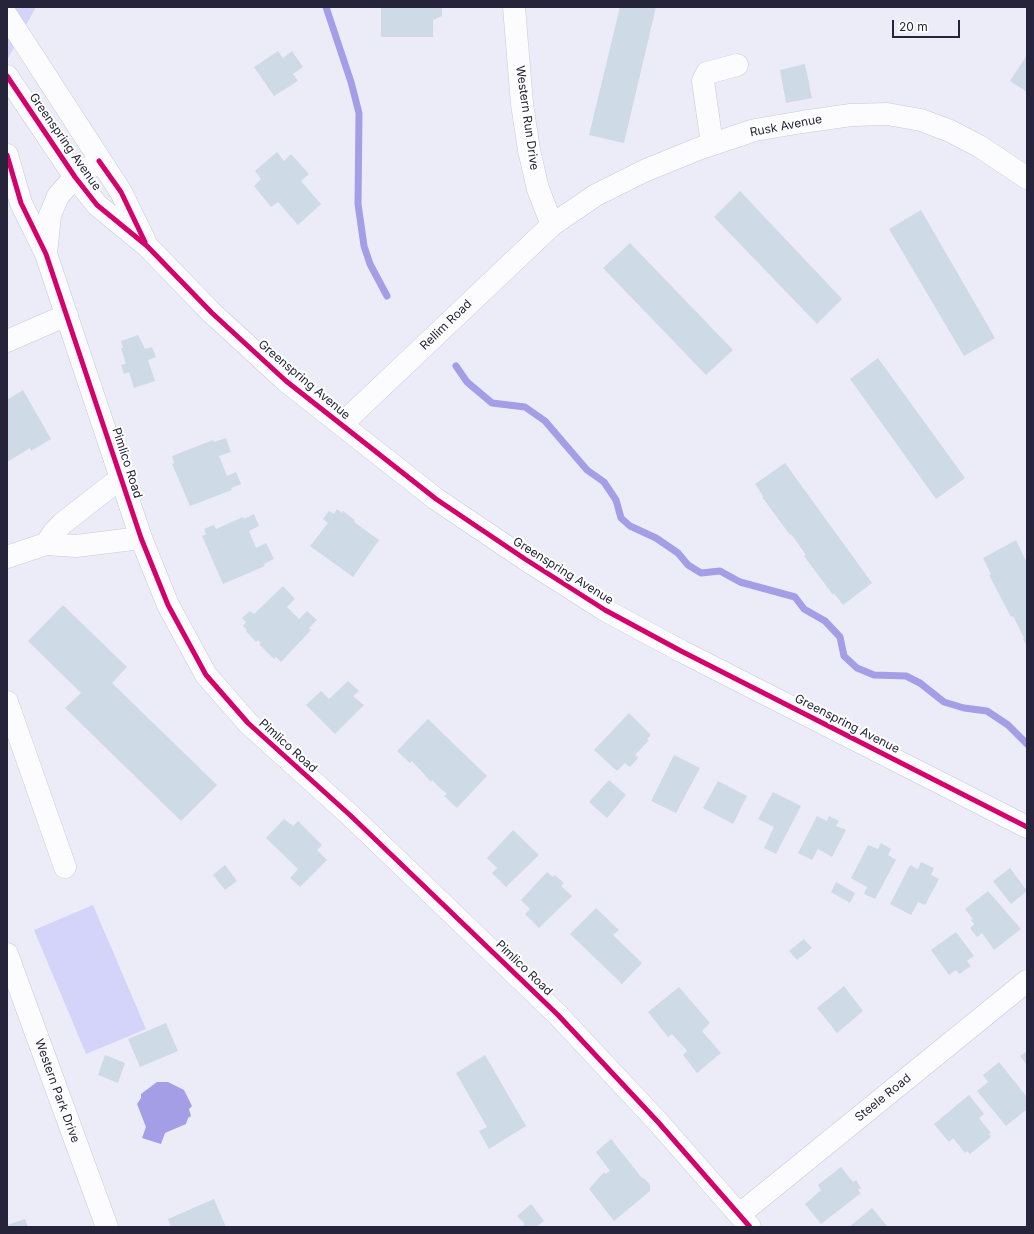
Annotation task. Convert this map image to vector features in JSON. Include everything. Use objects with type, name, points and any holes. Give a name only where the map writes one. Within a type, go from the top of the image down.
[{"type":"street","name":"Western Run Drive","points":[[514,7],[522,104],[529,150],[538,189],[552,226]]},
{"type":"street","name":"Greenspring Avenue","points":[[7,16],[120,192],[147,246]]},
{"type":"street","points":[[712,144],[703,81],[707,74],[737,65]]},
{"type":"street","name":"Greenspring Avenue","points":[[7,76],[75,177],[97,205],[147,246],[226,328],[286,380],[436,499],[524,559],[605,610],[1027,827]]},
{"type":"street","name":"Rusk Avenue","points":[[552,226],[596,195],[637,174],[712,144],[756,130],[851,115],[887,114],[921,120],[950,131],[979,146],[1027,178]]},
{"type":"street","name":"Pimlico Road","points":[[7,155],[21,203],[46,254],[122,477],[141,538],[168,605],[206,675],[248,723],[351,816],[558,1015],[658,1122],[745,1221]]},
{"type":"street","name":"Pimlico Road","points":[[46,254],[50,215],[58,196],[75,177],[99,161]]},
{"type":"street","name":"Rellim Road","points":[[342,424],[552,226]]},
{"type":"street","points":[[7,341],[67,315]]},
{"type":"street","points":[[46,544],[54,532],[63,523],[122,477]]},
{"type":"street","points":[[7,557],[46,544],[76,546],[141,538]]},
{"type":"street","points":[[7,702],[65,867]]},
{"type":"street","name":"Western Park Drive","points":[[7,954],[107,1227]]},
{"type":"street","name":"Steele Road","points":[[745,1221],[1027,981]]},
{"type":"shaded area","points":[[7,7],[36,7],[7,60]]},
{"type":"shaded area","points":[[93,905],[146,1029],[86,1054],[34,930]]},
{"type":"shaded area","points":[[157,1082],[168,1082],[184,1090],[192,1106],[189,1109],[191,1116],[188,1118],[186,1124],[165,1133],[161,1144],[142,1138],[146,1127],[137,1104],[141,1098],[141,1094]]},
{"type":"building","points":[[381,7],[442,7],[442,16],[433,20],[433,37],[381,37]]},
{"type":"building","points":[[620,7],[656,7],[624,143],[589,135]]},
{"type":"building","points":[[278,51],[283,58],[292,51],[303,67],[293,74],[298,81],[274,96],[254,67]]},
{"type":"building","points":[[1027,55],[1027,92],[1010,81]]},
{"type":"building","points":[[805,64],[812,98],[786,103],[780,70]]},
{"type":"building","points":[[277,152],[284,161],[291,154],[309,174],[301,181],[321,204],[298,225],[278,202],[271,207],[254,186],[261,179],[255,171]]},
{"type":"building","points":[[740,191],[842,299],[817,324],[714,217]]},
{"type":"building","points":[[921,210],[995,338],[964,356],[889,229]]},
{"type":"building","points":[[630,243],[733,350],[706,375],[603,268]]},
{"type":"building","points":[[138,335],[145,349],[152,347],[156,357],[148,360],[155,381],[134,388],[129,372],[124,374],[121,365],[126,364],[121,348],[123,348],[121,341]]},
{"type":"building","points":[[878,358],[965,478],[936,499],[850,379]]},
{"type":"building","points":[[23,390],[51,439],[31,451],[30,448],[7,462],[7,400]]},
{"type":"building","points":[[226,438],[231,452],[219,456],[227,476],[236,472],[241,484],[231,488],[232,490],[190,506],[172,464],[174,463],[172,456],[213,440],[214,442]]},
{"type":"building","points":[[785,463],[872,583],[843,605],[834,593],[833,595],[804,556],[806,555],[762,497],[763,496],[755,484]]},
{"type":"building","points":[[337,509],[342,513],[343,511],[355,520],[354,522],[379,540],[353,577],[310,546],[328,523],[323,519],[329,511],[334,514]]},
{"type":"building","points":[[254,514],[259,526],[249,531],[256,548],[266,543],[274,559],[264,564],[265,566],[223,584],[202,536],[206,534],[204,529],[214,525],[216,529],[243,517],[244,519]]},
{"type":"building","points":[[1016,540],[1027,563],[1027,647],[1013,616],[1011,617],[989,575],[991,574],[983,558]]},
{"type":"building","points":[[283,586],[295,599],[287,607],[299,619],[307,611],[317,620],[309,628],[311,630],[281,662],[276,657],[274,659],[259,644],[261,643],[258,640],[256,642],[246,631],[247,630],[243,626],[246,622],[242,618],[250,611],[254,614]]},
{"type":"building","points":[[63,605],[127,667],[112,683],[217,785],[181,821],[65,708],[81,693],[28,641]]},
{"type":"building","points":[[348,681],[359,691],[353,696],[364,705],[335,734],[306,705],[321,691],[329,699]]},
{"type":"building","points":[[629,713],[651,735],[647,739],[649,740],[635,755],[638,758],[630,767],[625,763],[617,771],[594,750]]},
{"type":"building","points":[[428,719],[487,776],[457,808],[444,796],[447,794],[432,780],[431,782],[412,761],[410,763],[397,751]]},
{"type":"building","points":[[674,755],[700,768],[676,813],[651,801]]},
{"type":"building","points":[[609,780],[626,795],[607,818],[589,802]]},
{"type":"building","points":[[718,781],[747,796],[733,824],[703,808]]},
{"type":"building","points":[[773,792],[801,806],[776,854],[764,848],[774,827],[758,819]]},
{"type":"building","points":[[817,816],[827,821],[829,816],[839,821],[836,826],[846,830],[832,857],[818,849],[812,860],[798,853]]},
{"type":"building","points":[[284,819],[293,826],[298,821],[322,845],[317,850],[327,860],[300,887],[290,878],[298,869],[266,838]]},
{"type":"building","points":[[513,830],[539,855],[506,887],[492,873],[497,868],[487,858]]},
{"type":"building","points":[[881,843],[891,849],[888,855],[896,860],[875,899],[864,894],[867,887],[851,878],[868,845],[878,849]]},
{"type":"building","points":[[921,862],[934,868],[931,875],[939,879],[925,905],[918,902],[911,915],[890,904],[910,865],[918,869]]},
{"type":"building","points":[[225,865],[237,881],[225,890],[213,875]]},
{"type":"building","points":[[1010,868],[1027,891],[1011,904],[993,881]]},
{"type":"building","points":[[547,872],[553,877],[555,875],[564,883],[561,886],[572,896],[539,928],[525,914],[530,909],[521,900]]},
{"type":"building","points":[[836,882],[855,893],[850,903],[831,892]]},
{"type":"building","points":[[988,891],[1021,929],[994,950],[982,933],[977,937],[970,928],[974,924],[971,920],[973,919],[965,909]]},
{"type":"building","points":[[596,908],[619,930],[613,935],[642,963],[622,984],[570,934]]},
{"type":"building","points":[[956,932],[974,956],[967,961],[971,966],[959,974],[956,970],[949,975],[931,950]]},
{"type":"building","points":[[804,939],[812,948],[797,960],[789,951]]},
{"type":"building","points":[[844,986],[863,1011],[837,1033],[817,1008]]},
{"type":"building","points":[[679,987],[710,1023],[702,1031],[721,1053],[697,1073],[683,1055],[687,1051],[672,1034],[668,1037],[648,1012]]},
{"type":"building","points":[[166,1023],[178,1051],[140,1067],[128,1039]]},
{"type":"building","points":[[1027,1051],[1027,1065],[1020,1056]]},
{"type":"building","points":[[105,1055],[125,1063],[118,1083],[98,1075]]},
{"type":"building","points":[[485,1055],[526,1126],[489,1149],[479,1131],[487,1127],[456,1073]]},
{"type":"building","points":[[999,1062],[1027,1097],[1027,1109],[1006,1126],[977,1091],[988,1082],[983,1075]]},
{"type":"building","points":[[969,1095],[984,1114],[979,1118],[991,1133],[989,1134],[991,1137],[970,1154],[967,1151],[965,1153],[953,1138],[949,1142],[934,1124]]},
{"type":"building","points":[[611,1139],[642,1178],[645,1179],[650,1185],[650,1191],[614,1221],[589,1189],[604,1172],[605,1174],[610,1171],[596,1152]]},
{"type":"building","points":[[841,1167],[853,1182],[856,1180],[861,1188],[858,1190],[861,1193],[821,1224],[805,1204],[821,1190],[818,1185]]},
{"type":"building","points":[[214,1199],[226,1227],[171,1227],[168,1219]]},
{"type":"building","points":[[531,1204],[544,1221],[536,1227],[521,1227],[525,1224],[517,1216]]},
{"type":"building","points":[[872,1208],[888,1227],[849,1227],[865,1214]]},
{"type":"building","points":[[25,1219],[28,1227],[7,1227],[7,1225]]},
{"type":"waterway","points":[[326,7],[351,82],[359,113],[358,204],[364,246],[370,264],[387,296]]},
{"type":"waterway","points":[[456,366],[467,382],[492,403],[525,407],[545,421],[587,470],[604,482],[616,500],[621,518],[630,526],[656,538],[678,553],[688,565],[701,573],[720,571],[740,582],[795,597],[804,609],[825,621],[840,637],[844,656],[857,668],[874,675],[906,676],[920,683],[944,702],[964,708],[987,711],[1008,725],[1027,744]]},
{"type":"cycle path","points":[[7,76],[75,177],[97,205],[147,246],[212,313],[286,381],[436,499],[525,559],[605,610],[681,651],[1027,827]]},
{"type":"cycle path","points":[[7,155],[21,203],[46,254],[141,538],[168,605],[206,675],[248,723],[351,816],[558,1015],[658,1122],[750,1227]]},
{"type":"cycle path","points":[[99,161],[121,192],[145,242]]}]
